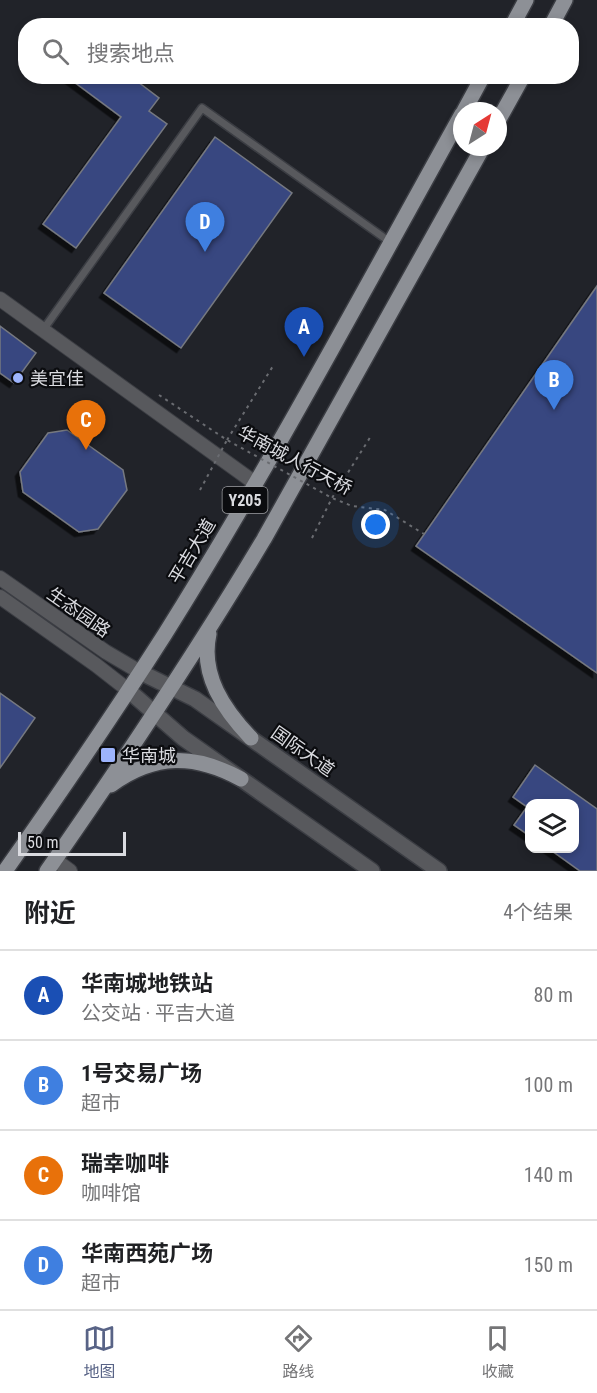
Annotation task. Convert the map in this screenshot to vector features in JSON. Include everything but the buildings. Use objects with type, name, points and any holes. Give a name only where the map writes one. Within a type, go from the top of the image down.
[{"type":"main road","points":[[516,18],[526,0]]},
{"type":"main road","points":[[555,18],[565,0]]},
{"type":"main road","name":"平吉大道","points":[[469,102],[479,84]]},
{"type":"main road","points":[[507,105],[519,84]]},
{"type":"main road","name":"平吉大道","points":[[5,871],[97,739],[255,483],[453,131]]},
{"type":"main road","name":"Y205","points":[[51,866],[211,628],[264,539],[478,156]]},
{"type":"main road","points":[[211,628],[206,655],[218,696],[227,711],[251,738]]},
{"type":"main road","points":[[96,800],[123,776],[137,769],[170,760],[206,763],[241,779]]},
{"type":"street","points":[[0,300],[255,483]]},
{"type":"street","name":"生态园路","points":[[0,578],[106,652],[140,672]]},
{"type":"street","name":"生态园路","points":[[0,597],[96,664],[128,690]]},
{"type":"street","name":"国际大道","points":[[140,672],[195,699],[439,871]]},
{"type":"street","points":[[128,690],[183,738],[372,871]]},
{"type":"street","points":[[51,866],[70,871]]},
{"type":"lane","points":[[43,330],[202,108],[390,242]]},
{"type":"path","points":[[200,490],[227,440],[273,366]]},
{"type":"path","name":"华南城人行天桥","points":[[159,395],[227,440],[332,498],[352,506],[384,510],[424,534]]},
{"type":"path","points":[[312,537],[332,498],[371,436]]},
{"type":"place","name":"华南西苑广场","points":[[205,252]]},
{"type":"place","name":"华南城地铁站","points":[[304,357]]},
{"type":"place","name":"美宜佳","points":[[18,378]]},
{"type":"place","name":"1号交易广场","points":[[554,410]]},
{"type":"place","name":"瑞幸咖啡","points":[[86,450]]},
{"type":"place","name":"华南城","points":[[108,755]]}]
